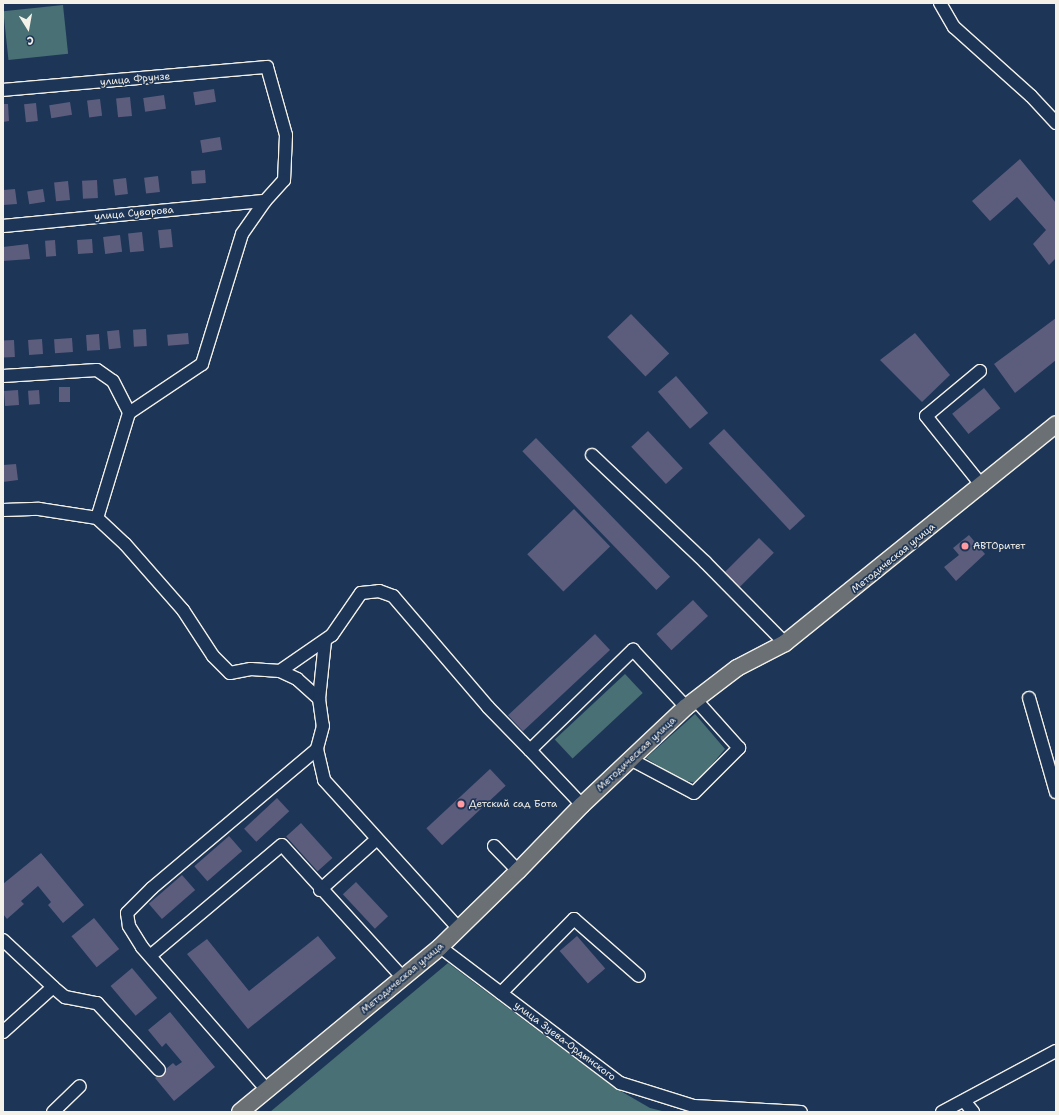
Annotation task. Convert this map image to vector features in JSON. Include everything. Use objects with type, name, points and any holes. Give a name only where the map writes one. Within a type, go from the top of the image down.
[{"type":"main road","name":"Методическая улица","points":[[240,1112],[440,947],[518,871],[582,805],[691,703],[737,668],[785,643],[982,486],[1056,424]]},
{"type":"street","points":[[940,3],[954,27],[1031,96],[1056,123]]},
{"type":"street","name":"улица Фрунзе","points":[[3,90],[267,67],[286,135],[284,180],[265,200]]},
{"type":"street","points":[[97,518],[129,413],[202,364],[242,234],[265,200]]},
{"type":"street","name":"улица Суворова","points":[[3,226],[265,200]]},
{"type":"street","points":[[3,376],[97,370],[113,382],[129,413]]},
{"type":"street","points":[[980,371],[926,416],[982,486]]},
{"type":"street","points":[[592,456],[705,562],[785,643]]},
{"type":"street","points":[[3,510],[39,508],[97,518],[125,544],[183,610],[213,656],[230,673],[251,669],[280,671],[297,679],[319,700]]},
{"type":"street","points":[[280,671],[332,635],[361,593],[379,591],[393,596],[488,707],[582,805]]},
{"type":"street","points":[[325,641],[319,700],[323,726],[316,749],[324,780],[459,929]]},
{"type":"street","points":[[530,750],[633,650],[739,748],[694,793],[630,759]]},
{"type":"street","points":[[1029,698],[1056,792]]},
{"type":"street","points":[[267,1090],[150,956],[129,926],[127,913],[134,903],[316,749]]},
{"type":"street","points":[[320,890],[377,839]]},
{"type":"street","points":[[150,956],[282,845],[320,890],[403,978]]},
{"type":"street","points":[[494,846],[518,871]]},
{"type":"street","points":[[501,993],[574,920],[638,976]]},
{"type":"street","points":[[3,940],[65,997],[97,1003],[159,1070]]},
{"type":"street","name":"улица Зуева-Ордынского","points":[[440,947],[620,1083],[694,1106],[801,1112]]},
{"type":"street","points":[[3,1032],[53,987]]},
{"type":"street","points":[[942,1112],[964,1102],[1056,1051]]},
{"type":"street","points":[[53,1112],[80,1086]]},
{"type":"street","points":[[964,1102],[973,1112]]},
{"type":"green space","points":[[63,5],[68,54],[8,60],[3,11]]},
{"type":"green space","points":[[625,674],[643,693],[573,758],[555,739]]},
{"type":"green space","points":[[695,714],[725,749],[696,783],[679,779],[646,758]]},
{"type":"green space","points":[[448,963],[612,1086],[650,1108],[666,1112],[270,1112]]},
{"type":"building","points":[[214,89],[216,102],[195,105],[193,92]]},
{"type":"building","points":[[164,95],[166,109],[145,112],[143,98]]},
{"type":"building","points":[[130,97],[132,116],[118,117],[116,98]]},
{"type":"building","points":[[100,99],[102,116],[89,117],[87,101]]},
{"type":"building","points":[[70,102],[72,115],[51,118],[49,105]]},
{"type":"building","points":[[36,103],[38,121],[26,122],[24,104]]},
{"type":"building","points":[[3,104],[8,104],[9,121],[3,122]]},
{"type":"building","points":[[220,137],[222,150],[202,153],[200,140]]},
{"type":"building","points":[[1020,159],[1056,203],[1056,258],[1049,265],[1033,244],[1046,230],[1017,197],[990,221],[972,201]]},
{"type":"building","points":[[205,170],[206,183],[192,184],[191,171]]},
{"type":"building","points":[[158,176],[160,192],[146,194],[144,178]]},
{"type":"building","points":[[126,178],[128,194],[115,195],[113,180]]},
{"type":"building","points":[[97,180],[98,198],[83,199],[82,181]]},
{"type":"building","points":[[68,181],[70,200],[56,201],[54,182]]},
{"type":"building","points":[[15,189],[17,204],[3,205],[3,190]]},
{"type":"building","points":[[43,189],[45,202],[29,204],[27,192]]},
{"type":"building","points":[[171,229],[173,247],[160,248],[158,230]]},
{"type":"building","points":[[142,232],[144,251],[130,252],[128,233]]},
{"type":"building","points":[[120,235],[122,252],[105,254],[103,237]]},
{"type":"building","points":[[92,239],[93,253],[78,254],[77,240]]},
{"type":"building","points":[[55,240],[56,256],[46,257],[45,241]]},
{"type":"building","points":[[28,244],[30,259],[3,261],[3,247]]},
{"type":"building","points":[[631,314],[669,354],[645,376],[607,337]]},
{"type":"building","points":[[1056,318],[1056,360],[1015,393],[994,364]]},
{"type":"building","points":[[146,329],[147,346],[134,347],[133,330]]},
{"type":"building","points":[[119,330],[121,348],[109,349],[107,331]]},
{"type":"building","points":[[188,333],[189,344],[168,346],[167,335]]},
{"type":"building","points":[[915,333],[950,375],[922,402],[880,360]]},
{"type":"building","points":[[99,334],[100,350],[87,351],[86,335]]},
{"type":"building","points":[[72,338],[73,352],[55,353],[54,339]]},
{"type":"building","points":[[42,339],[43,354],[29,355],[28,340]]},
{"type":"building","points":[[14,340],[15,357],[4,358],[3,341]]},
{"type":"building","points":[[676,376],[708,413],[690,429],[658,392]]},
{"type":"building","points":[[59,387],[70,387],[70,402],[59,402]]},
{"type":"building","points":[[984,388],[1000,408],[968,434],[952,414]]},
{"type":"building","points":[[18,390],[19,405],[5,406],[4,391]]},
{"type":"building","points":[[39,390],[40,404],[29,405],[28,391]]},
{"type":"building","points":[[724,429],[805,516],[790,530],[709,443]]},
{"type":"building","points":[[648,431],[683,468],[666,484],[631,447]]},
{"type":"building","points":[[536,438],[670,577],[656,590],[522,451]]},
{"type":"building","points":[[16,464],[18,480],[3,482],[3,465]]},
{"type":"building","points":[[574,509],[610,546],[563,592],[527,554]]},
{"type":"building","points":[[969,535],[985,554],[956,581],[944,567],[959,555],[953,548]]},
{"type":"building","points":[[759,538],[774,553],[738,588],[724,573]]},
{"type":"building","points":[[693,600],[708,616],[671,650],[656,634]]},
{"type":"building","points":[[595,634],[610,650],[523,731],[508,715]]},
{"type":"building","points":[[490,769],[506,786],[442,845],[426,828]]},
{"type":"building","points":[[277,798],[289,811],[256,842],[244,829]]},
{"type":"building","points":[[301,823],[332,858],[318,871],[286,836]]},
{"type":"building","points":[[229,836],[242,851],[207,881],[194,866]]},
{"type":"building","points":[[41,853],[84,905],[63,923],[48,905],[51,902],[38,886],[21,901],[24,904],[7,919],[3,914],[3,884]]},
{"type":"building","points":[[182,875],[195,890],[162,919],[149,904]]},
{"type":"building","points":[[356,882],[388,916],[375,929],[343,894]]},
{"type":"building","points":[[94,918],[119,949],[97,967],[71,936]]},
{"type":"building","points":[[318,936],[336,958],[248,1029],[187,954],[207,939],[249,991]]},
{"type":"building","points":[[577,936],[605,968],[588,984],[560,951]]},
{"type":"building","points":[[132,968],[157,998],[136,1016],[111,986]]},
{"type":"building","points":[[170,1012],[215,1067],[174,1101],[155,1078],[173,1063],[176,1066],[182,1062],[166,1043],[162,1047],[148,1030]]},
{"type":"place","name":"АВТОритет","points":[[965,546]]},
{"type":"place","name":"Детский сад Бота","points":[[461,804]]}]
